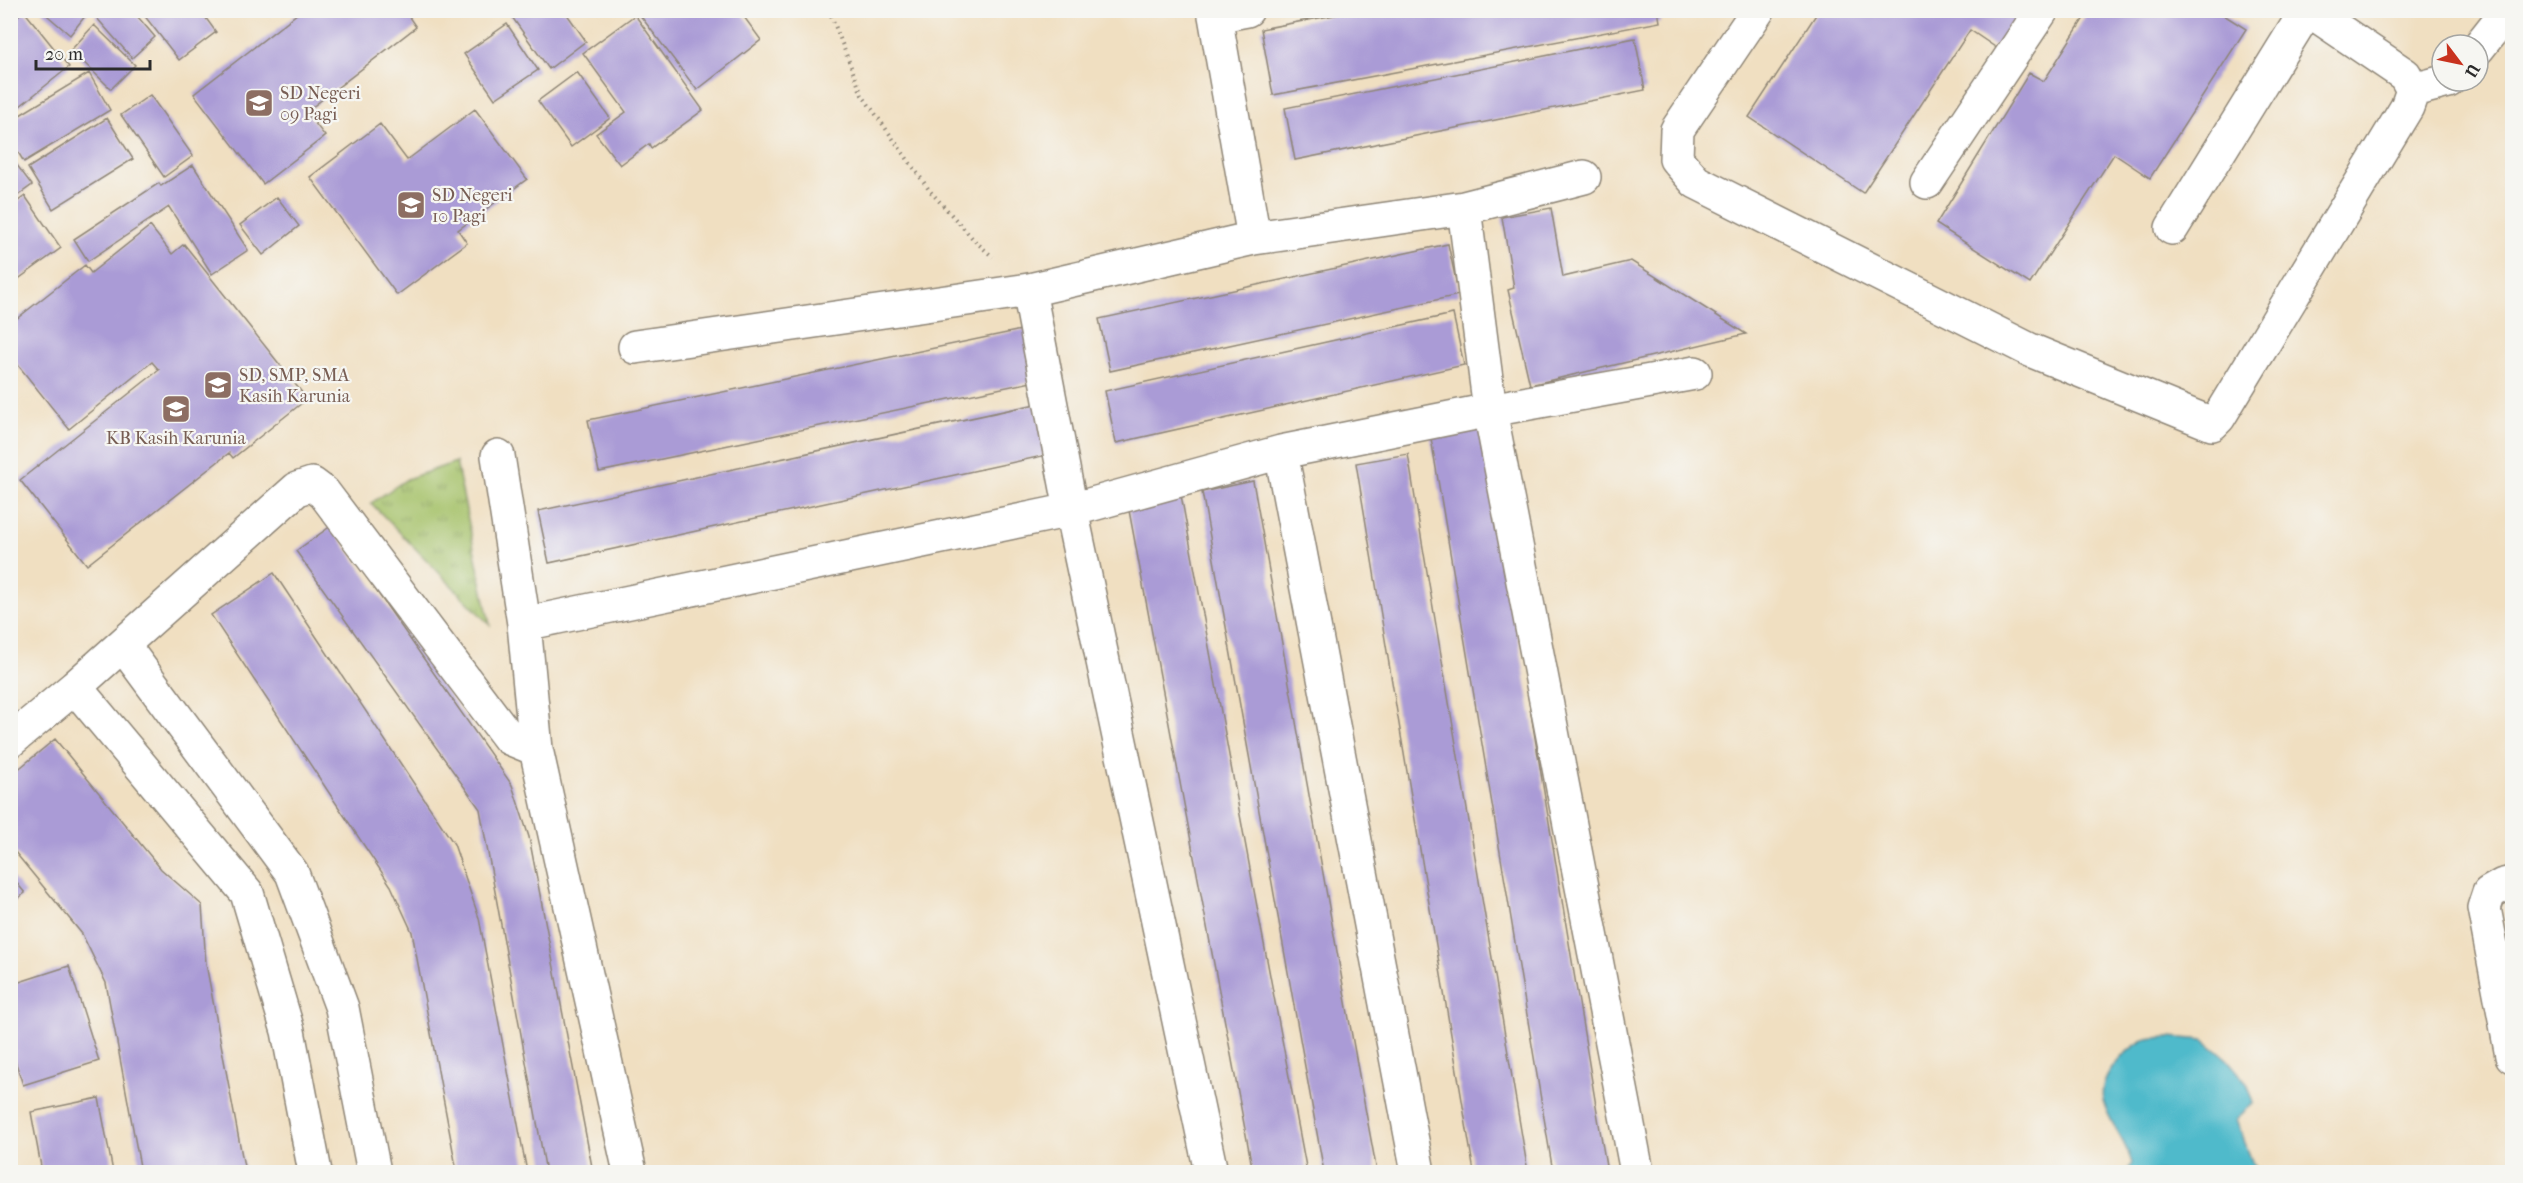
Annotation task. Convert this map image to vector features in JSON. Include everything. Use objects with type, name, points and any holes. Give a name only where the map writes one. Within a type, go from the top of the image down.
[{"type":"street","points":[[1247,10],[1215,14],[1254,238]]},
{"type":"street","points":[[1758,10],[1677,130],[1676,159],[1696,182],[2030,350],[2212,424],[2219,417],[2401,117],[2413,90]]},
{"type":"street","points":[[1927,182],[2042,10]]},
{"type":"street","points":[[2172,228],[2308,10],[2405,75],[2413,90]]},
{"type":"street","points":[[2490,33],[2508,10]]},
{"type":"street","points":[[2413,90],[2430,86]]},
{"type":"street","points":[[635,346],[1029,290],[1254,238],[1464,208],[1584,177]]},
{"type":"street","points":[[1464,208],[1490,410],[1637,1173]]},
{"type":"street","points":[[1029,290],[1071,510],[1211,1173]]},
{"type":"street","points":[[524,624],[1071,510],[1281,452],[1490,410],[1695,373]]},
{"type":"street","points":[[1281,452],[1418,1173]]},
{"type":"street","points":[[498,456],[524,624],[536,749],[630,1173]]},
{"type":"street","points":[[10,741],[123,645],[297,489],[312,484],[324,493],[508,738],[536,749]]},
{"type":"street","points":[[123,645],[292,873],[342,1008],[374,1173]]},
{"type":"street","points":[[75,687],[247,893],[288,1031],[315,1173]]},
{"type":"street","points":[[2512,883],[2489,893],[2484,908],[2512,1056]]},
{"type":"path","points":[[829,10],[862,95],[930,191],[975,241],[1029,290]]},
{"type":"green space","points":[[456,462],[490,625],[371,503],[407,479]]},
{"type":"water","points":[[2170,1037],[2204,1040],[2227,1059],[2247,1083],[2254,1103],[2236,1119],[2256,1172],[2127,1172],[2132,1163],[2103,1100],[2104,1083],[2120,1058],[2142,1041]]},
{"type":"building","points":[[41,10],[90,10],[70,35]]},
{"type":"building","points":[[101,10],[132,10],[155,37],[132,58],[95,16]]},
{"type":"building","points":[[140,10],[200,10],[216,32],[179,60]]},
{"type":"building","name":"SD Negeri 09 Pagi","points":[[302,10],[404,10],[416,27],[306,112],[325,136],[263,184],[194,94]]},
{"type":"building","points":[[507,10],[564,10],[586,41],[549,69]]},
{"type":"building","points":[[636,10],[739,10],[761,40],[697,90]]},
{"type":"building","points":[[1361,10],[1658,10],[1660,22],[1273,95],[1261,29]]},
{"type":"building","points":[[1819,10],[2032,10],[2004,53],[1970,30],[1863,193],[1749,117]]},
{"type":"building","points":[[2089,10],[2216,10],[2246,29],[2150,178],[2114,154],[2030,284],[1936,224],[2029,73],[2044,81]]},
{"type":"building","points":[[24,11],[69,67],[10,114],[10,22]]},
{"type":"building","points":[[635,15],[703,110],[651,148],[649,144],[620,165],[596,134],[626,112],[583,53]]},
{"type":"building","points":[[507,24],[538,70],[495,99],[464,54]]},
{"type":"building","points":[[94,25],[135,65],[111,89],[71,50]]},
{"type":"building","points":[[1635,38],[1645,90],[1295,160],[1285,108]]},
{"type":"building","points":[[577,72],[610,118],[571,147],[538,101]]},
{"type":"building","points":[[89,73],[110,110],[24,162],[10,139],[10,121]]},
{"type":"building","points":[[150,95],[193,156],[164,177],[121,115]]},
{"type":"building","name":"SD Negeri 10 Pagi","points":[[475,109],[527,179],[458,230],[467,243],[397,295],[310,177],[380,124],[407,160]]},
{"type":"building","points":[[107,118],[133,159],[53,209],[28,168]]},
{"type":"building","points":[[10,156],[32,185],[10,201]]},
{"type":"building","points":[[193,165],[248,250],[212,274],[169,207],[88,261],[74,239],[159,183],[161,186]]},
{"type":"building","points":[[25,196],[61,248],[17,280],[10,271],[10,207]]},
{"type":"building","points":[[277,197],[299,226],[263,255],[240,225]]},
{"type":"building","points":[[1551,208],[1563,277],[1631,261],[1746,334],[1530,385],[1508,290],[1514,288],[1502,217]]},
{"type":"building","name":"SD, SMP, SMA Kasih Karunia","points":[[150,226],[172,254],[184,244],[307,399],[233,458],[229,453],[87,565],[20,480],[159,370],[152,362],[69,429],[10,355],[10,324],[85,265],[91,273]]},
{"type":"building","points":[[1448,244],[1459,295],[1110,371],[1099,319]]},
{"type":"building","points":[[1453,314],[1464,365],[1116,443],[1105,391]]},
{"type":"building","points":[[1031,328],[1041,380],[599,472],[588,420]]},
{"type":"building","points":[[1036,404],[1047,455],[549,563],[538,511]]},
{"type":"building","points":[[1482,424],[1607,1172],[1553,1172],[1430,432]]},
{"type":"building","points":[[1408,454],[1528,1172],[1474,1172],[1392,682],[1356,463]]},
{"type":"building","points":[[1253,481],[1377,1172],[1324,1172],[1241,711],[1202,492]]},
{"type":"building","points":[[1181,495],[1307,1172],[1253,1172],[1128,505]]},
{"type":"building","points":[[331,526],[512,785],[529,837],[593,1172],[546,1172],[480,809],[296,551]]},
{"type":"building","points":[[274,573],[454,844],[479,918],[527,1172],[457,1172],[412,932],[391,886],[211,615]]},
{"type":"building","points":[[55,739],[161,869],[202,905],[206,964],[245,1172],[141,1172],[106,983],[82,934],[10,846],[10,776]]},
{"type":"building","points":[[10,875],[25,893],[10,905]]},
{"type":"building","points":[[69,966],[99,1061],[23,1085],[10,1045],[10,985]]},
{"type":"building","points":[[99,1098],[113,1172],[42,1172],[31,1112]]},
{"type":"place","name":"SD Negeri 09 Pagi","points":[[259,103]]},
{"type":"place","name":"SD Negeri 10 Pagi","points":[[411,205]]},
{"type":"place","name":"SD, SMP, SMA Kasih Karunia","points":[[218,385]]},
{"type":"place","name":"KB Kasih Karunia","points":[[176,409]]}]
